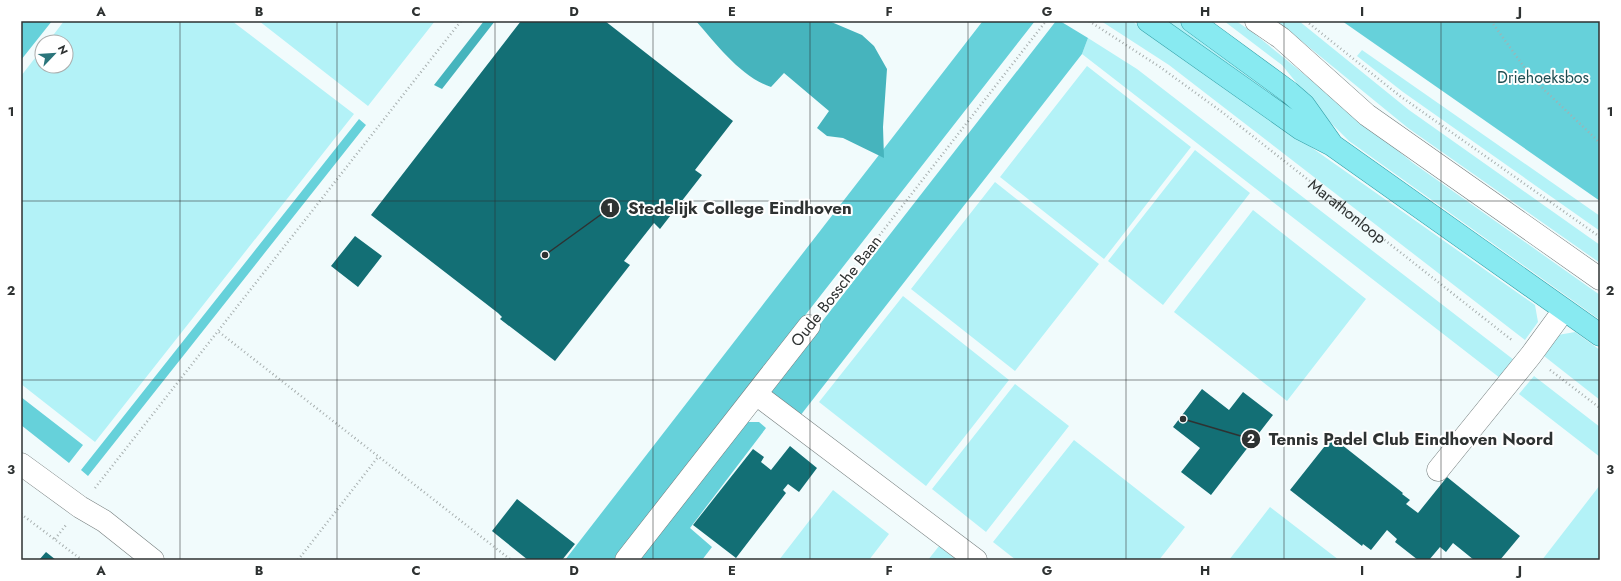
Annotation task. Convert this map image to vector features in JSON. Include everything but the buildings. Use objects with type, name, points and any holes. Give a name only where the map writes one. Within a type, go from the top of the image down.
[{"type":"main road","points":[[1148,21],[1301,129],[1332,144],[1600,335]]},
{"type":"main road","points":[[1192,21],[1289,92],[1304,105],[1332,144]]},
{"type":"street","points":[[1256,21],[1281,38],[1367,115],[1600,279]]},
{"type":"street","points":[[1438,470],[1531,355],[1564,310]]},
{"type":"street","name":"Oude Bossche Baan","points":[[626,560],[809,326]]},
{"type":"street","points":[[756,394],[976,560]]},
{"type":"street","points":[[21,464],[80,507],[104,521],[153,560]]},
{"type":"path","points":[[55,539],[219,332],[461,21]]},
{"type":"path","name":"Oude Bossche Baan","points":[[809,326],[1046,21]]},
{"type":"path","name":"Marathonloop","points":[[1089,21],[1160,67],[1222,112],[1600,408]]},
{"type":"path","points":[[1306,21],[1400,96],[1600,237]]},
{"type":"path","points":[[1490,21],[1532,78],[1600,143]]},
{"type":"path","points":[[219,332],[511,560]]},
{"type":"path","points":[[298,560],[378,457]]},
{"type":"path","points":[[21,514],[82,560]]},
{"type":"shaded area","points":[[64,21],[232,21],[354,114],[95,442],[21,384],[21,76],[34,59],[34,74],[74,74],[74,34],[54,34]]},
{"type":"shaded area","points":[[259,21],[435,21],[368,106]]},
{"type":"shaded area","points":[[484,21],[495,21],[442,89],[434,85]]},
{"type":"shaded area","points":[[696,21],[829,21],[862,35],[874,46],[887,69],[883,127],[884,158],[843,138],[827,136],[817,128],[829,111],[784,73],[771,87],[750,76],[721,50]]},
{"type":"shaded area","points":[[1101,21],[1132,21],[1535,305],[1538,322],[1525,340],[1169,65]]},
{"type":"shaded area","points":[[1155,21],[1182,21],[1228,54],[1306,120]]},
{"type":"shaded area","points":[[1224,21],[1236,21],[1251,31],[1413,163],[1600,295],[1600,320],[1349,141],[1322,114],[1282,65]]},
{"type":"shaded area","points":[[1277,21],[1299,21],[1409,110],[1600,245],[1600,263],[1408,128]]},
{"type":"shaded area","points":[[1088,38],[1137,69],[1514,360],[1500,378],[1082,54]]},
{"type":"shaded area","points":[[1362,50],[1600,216],[1600,231],[1403,92],[1357,56]]},
{"type":"shaded area","points":[[1087,66],[1191,147],[1104,259],[1000,177]]},
{"type":"shaded area","points":[[1195,150],[1250,193],[1163,305],[1108,261]]},
{"type":"shaded area","points":[[995,182],[1099,264],[1015,371],[911,289]]},
{"type":"shaded area","points":[[1253,210],[1366,299],[1287,401],[1174,312]]},
{"type":"shaded area","points":[[903,296],[1009,380],[926,486],[819,402]]},
{"type":"shaded area","points":[[1575,332],[1600,350],[1600,400],[1544,356],[1558,335]]},
{"type":"shaded area","points":[[1534,376],[1600,427],[1600,457],[1519,394]]},
{"type":"shaded area","points":[[1015,384],[1069,426],[986,532],[932,489]]},
{"type":"shaded area","points":[[1074,440],[1185,527],[1159,560],[1016,560],[993,542]]},
{"type":"shaded area","points":[[1600,485],[1600,560],[1542,560]]},
{"type":"shaded area","points":[[833,490],[889,534],[869,560],[779,560]]},
{"type":"shaded area","points":[[1270,507],[1339,560],[1229,560]]},
{"type":"shaded area","points":[[939,546],[957,560],[928,560]]},
{"type":"green space","points":[[21,21],[52,21],[42,34],[34,34],[34,44],[21,60]]},
{"type":"green space","points":[[981,21],[1035,21],[614,560],[565,560],[982,22]]},
{"type":"green space","points":[[1056,21],[1060,21],[1088,38],[1082,54],[800,416],[768,391]]},
{"type":"green space","name":"Driehoeksbos","points":[[1342,21],[1600,21],[1600,201]]},
{"type":"green space","points":[[359,119],[366,125],[88,476],[81,470]]},
{"type":"green space","points":[[21,397],[83,445],[69,463],[21,425]]},
{"type":"green space","points":[[743,422],[759,422],[766,428],[690,528],[712,547],[702,560],[636,560]]},
{"type":"place","name":"Stedelijk College Eindhoven","points":[[545,255]]},
{"type":"place","name":"Tennis Padel Club Eindhoven Noord","points":[[1183,419]]}]
